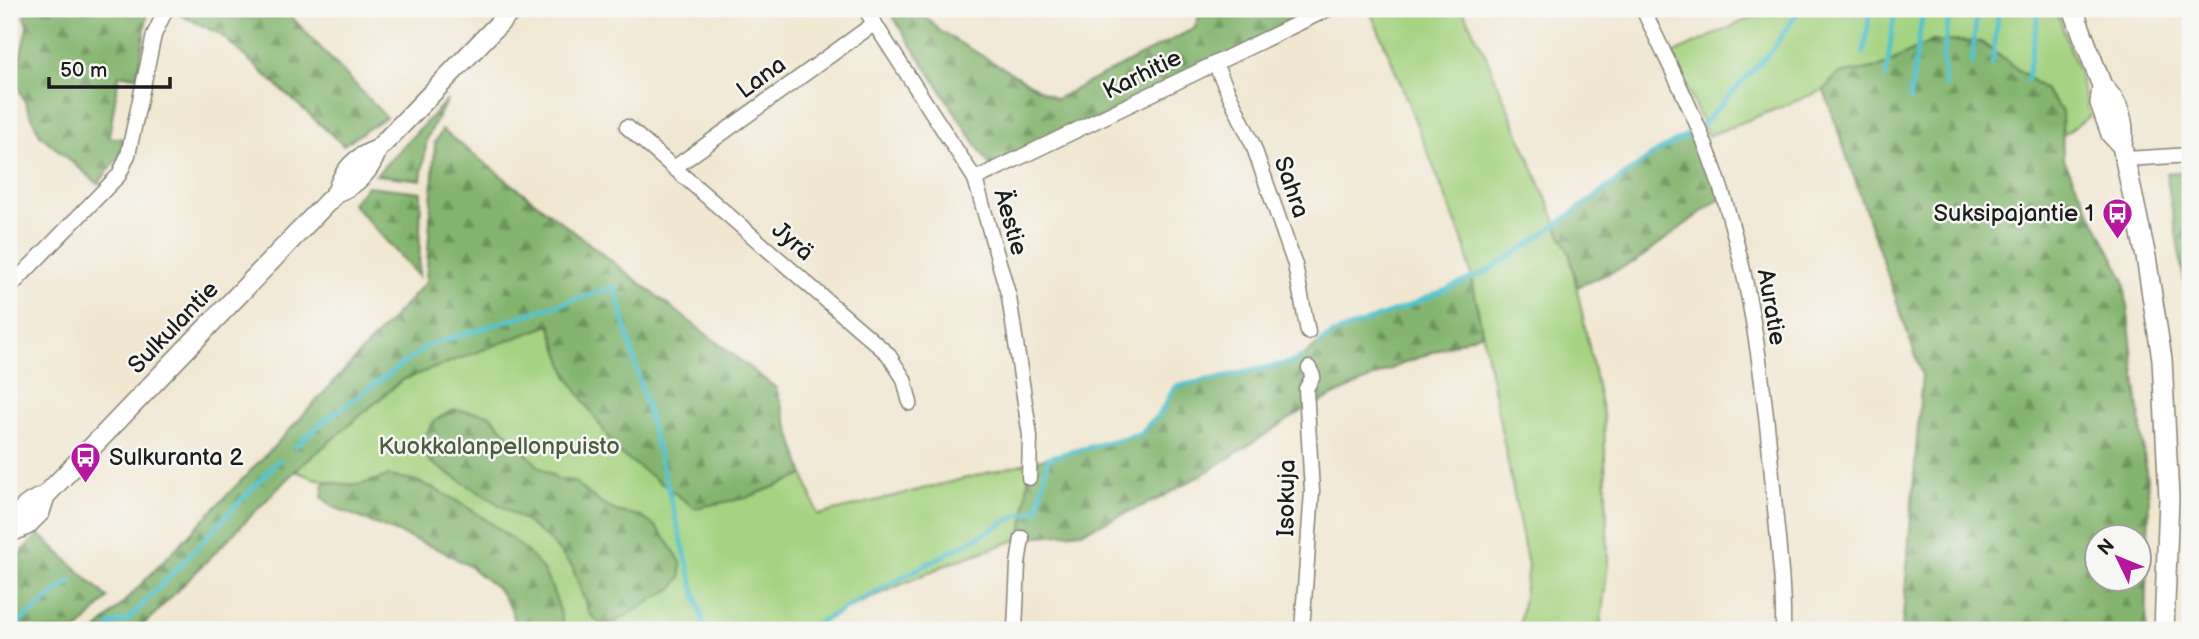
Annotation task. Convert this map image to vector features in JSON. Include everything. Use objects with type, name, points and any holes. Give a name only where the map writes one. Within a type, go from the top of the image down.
[{"type":"main road","name":"Sulkulantie","points":[[10,531],[17,514],[29,502],[45,496],[337,192],[341,176],[361,155],[377,150],[513,9]]},
{"type":"main road","points":[[2073,9],[2102,86],[2100,103],[2111,134],[2124,152],[2146,257],[2162,359],[2169,498],[2164,630]]},
{"type":"street","points":[[9,288],[119,175],[128,155],[154,35],[166,9]]},
{"type":"street","name":"Äestie","points":[[865,9],[975,179],[1009,297],[1030,436],[1029,478]]},
{"type":"street","name":"Karhitie","points":[[975,179],[1328,9]]},
{"type":"street","name":"Auratie","points":[[1643,9],[1707,149],[1727,208],[1751,302],[1771,458],[1784,605],[1783,630]]},
{"type":"street","name":"Lana","points":[[674,168],[875,23]]},
{"type":"street","name":"Sahra","points":[[1214,64],[1262,169],[1295,265],[1308,332]]},
{"type":"street","name":"Jyrä","points":[[626,127],[888,354],[904,379],[910,402]]},
{"type":"street","points":[[2124,152],[2190,155]]},
{"type":"street","name":"Isokuja","points":[[1303,630],[1312,491],[1306,389],[1313,376],[1309,368]]},
{"type":"street","points":[[1015,630],[1022,538]]},
{"type":"green space","points":[[23,9],[148,9],[138,76],[119,75],[109,137],[125,139],[119,156],[98,184],[40,135],[15,81],[27,27]]},
{"type":"green space","points":[[168,9],[284,9],[386,117],[343,145],[220,34]]},
{"type":"green space","points":[[888,9],[918,9],[940,31],[1056,99],[1195,28],[1201,9],[1328,9],[992,169]]},
{"type":"green space","points":[[1369,9],[1462,9],[1485,54],[1570,255],[1604,419],[1608,563],[1600,630],[1519,630],[1528,566],[1466,249]]},
{"type":"green space","points":[[1770,9],[2056,9],[2078,70],[2090,116],[2062,136],[2062,111],[2045,90],[1981,42],[1933,41],[1880,67],[1838,74],[1824,90],[1708,136],[1672,54]]},
{"type":"green space","points":[[1933,41],[1980,42],[2045,90],[2062,111],[2063,158],[2124,279],[2149,498],[2148,524],[2084,524],[2084,594],[2147,594],[2146,630],[1902,630],[1922,375],[1824,90],[1838,74],[1880,67]]},
{"type":"green space","points":[[447,100],[427,138],[421,180],[376,175]]},
{"type":"green space","points":[[442,130],[776,388],[804,475],[746,498],[695,508],[618,452],[568,377],[550,325],[402,380],[295,471],[139,630],[97,630],[284,436],[426,282],[435,143]]},
{"type":"green space","points":[[1690,134],[1694,141],[1702,137],[1723,196],[1635,262],[1577,287],[1570,255],[1556,225],[1657,152]]},
{"type":"green space","points":[[2190,171],[2190,316],[2166,173]]},
{"type":"green space","points":[[367,186],[421,192],[419,277],[352,203]]},
{"type":"green space","points":[[1472,278],[1482,333],[1402,364],[1307,408],[1210,470],[1160,498],[1082,532],[1022,538],[1030,462],[1140,434],[1161,412],[1175,387],[1294,362],[1333,334]]},
{"type":"green space","name":"Kuokkalanpellonpuisto","points":[[551,324],[568,377],[746,498],[804,475],[818,515],[1030,462],[1022,538],[950,563],[808,626],[807,630],[532,630],[523,596],[358,485],[326,481],[295,471],[402,380]]},
{"type":"green space","points":[[455,410],[489,414],[539,467],[559,479],[573,481],[602,504],[616,511],[640,516],[656,527],[681,562],[681,577],[674,587],[615,622],[601,625],[589,613],[572,566],[551,542],[524,520],[430,462],[422,448],[426,434],[432,424]]},
{"type":"green space","points":[[389,476],[416,481],[448,496],[487,520],[523,548],[545,574],[557,601],[564,630],[516,630],[511,609],[499,590],[469,566],[442,551],[333,507],[322,497],[324,482],[358,485]]},
{"type":"green space","points":[[39,534],[108,598],[78,630],[9,630],[9,565]]},
{"type":"waterway","points":[[1320,343],[1333,334],[1408,306],[1488,271],[1657,152],[1698,129],[1773,49],[1800,9]]},
{"type":"waterway","points":[[1864,53],[1870,9]]},
{"type":"waterway","points":[[1886,77],[1895,9]]},
{"type":"waterway","points":[[1910,99],[1923,9]]},
{"type":"waterway","points":[[1945,86],[1943,58],[1950,9]]},
{"type":"waterway","points":[[1972,65],[1977,9]]},
{"type":"waterway","points":[[1992,64],[1999,9]]},
{"type":"waterway","points":[[2027,80],[2039,9]]},
{"type":"waterway","points":[[296,446],[324,421],[429,345],[615,287],[705,630]]},
{"type":"waterway","points":[[805,630],[1017,516],[1038,510],[1048,458],[1140,434],[1161,412],[1175,387],[1294,362],[1301,357]]},
{"type":"waterway","points":[[109,625],[128,620],[279,460]]},
{"type":"waterway","points":[[10,630],[72,580]]},
{"type":"place","name":"Suksipajantie 1","points":[[2117,240]]},
{"type":"place","name":"Sulkuranta 2","points":[[86,484]]}]
